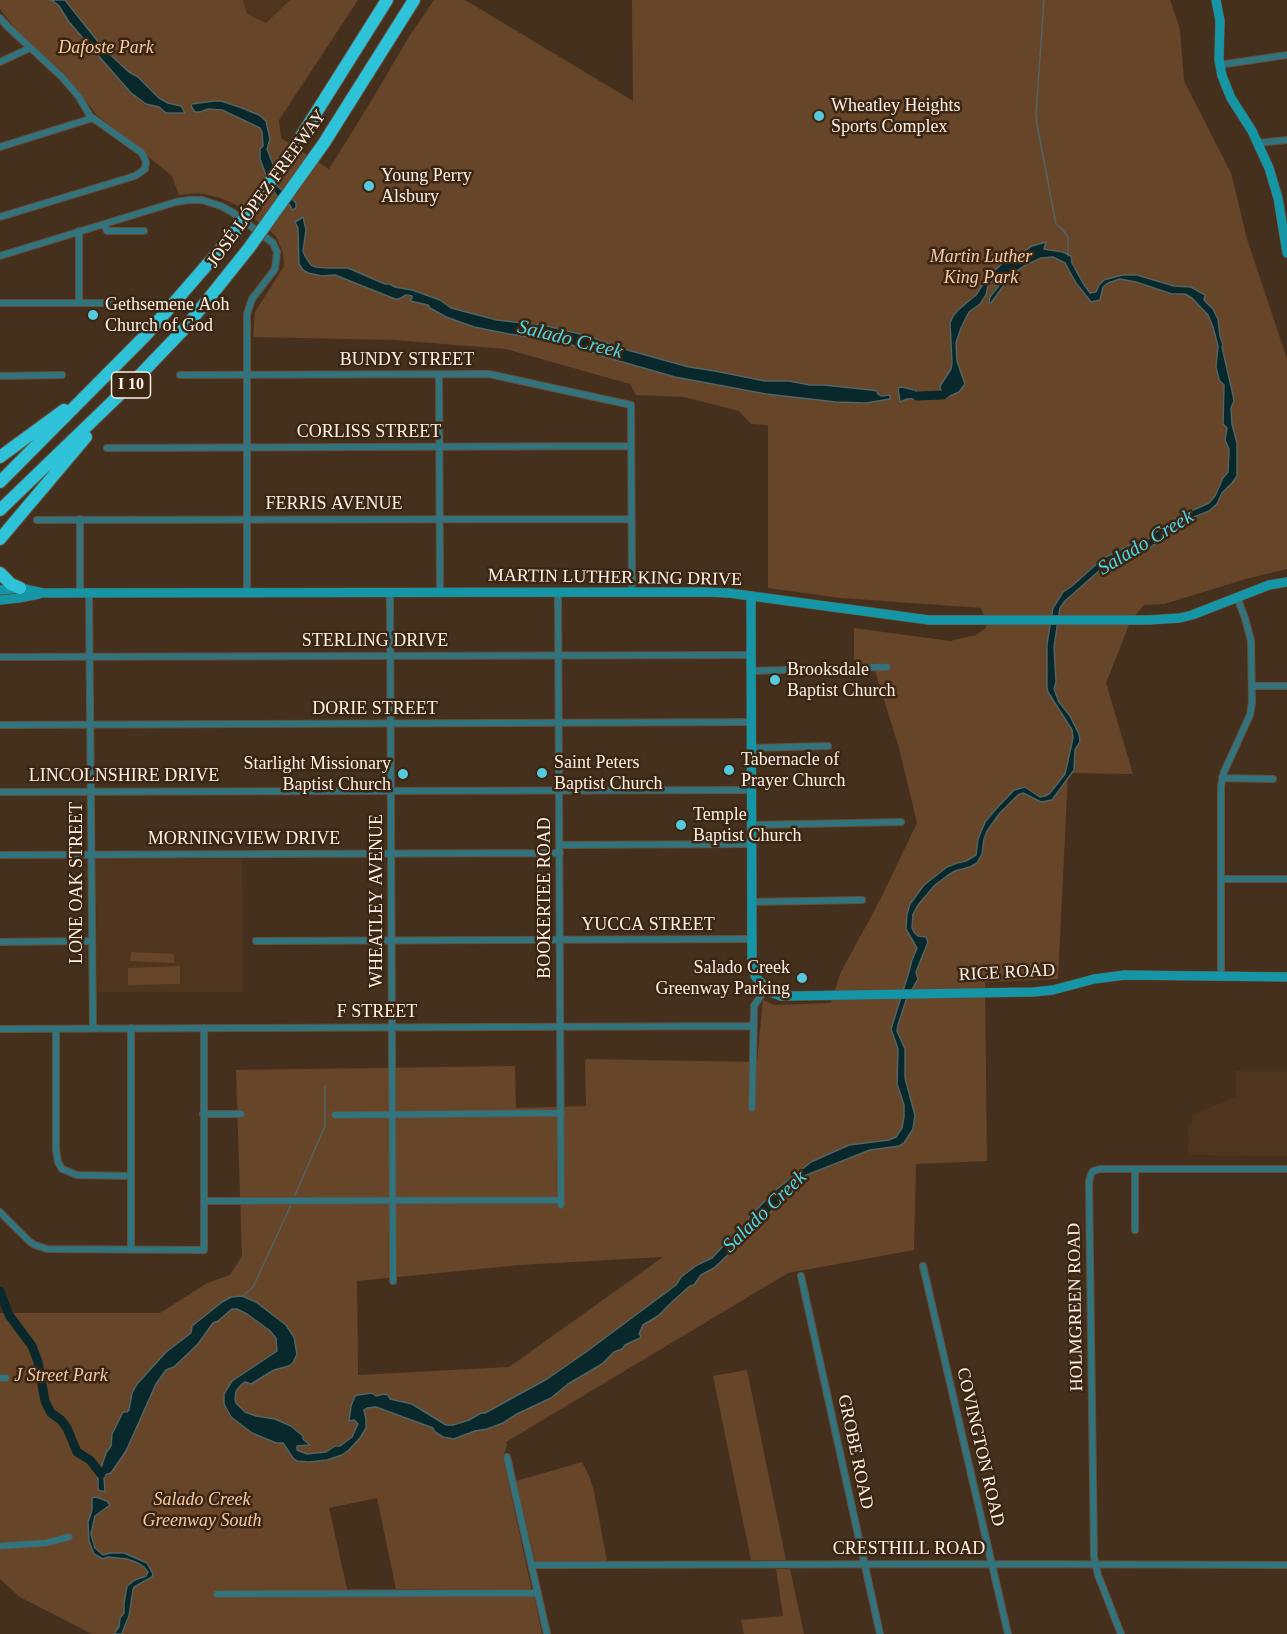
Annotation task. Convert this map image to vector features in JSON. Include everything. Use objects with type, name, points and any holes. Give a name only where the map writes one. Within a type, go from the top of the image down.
[{"type":"highway","name":"JOSÉ LÓPEZ FREEWAY","points":[[0,482],[146,336],[232,236],[297,143],[387,0]]},
{"type":"highway","name":"JOSÉ LÓPEZ FREEWAY","points":[[0,510],[140,376],[185,328],[249,248],[314,157],[414,0]]},
{"type":"highway","points":[[0,539],[140,376]]},
{"type":"highway","points":[[0,457],[89,393]]},
{"type":"highway","points":[[0,573],[11,584],[20,588]]},
{"type":"main road","points":[[1216,0],[1220,21],[1219,65],[1231,98],[1258,143],[1272,178],[1285,224],[1287,254]]},
{"type":"main road","name":"MARTIN LUTHER KING DRIVE","points":[[0,600],[43,593],[705,592],[929,620],[1162,620],[1192,615],[1269,585],[1287,582]]},
{"type":"main road","name":"MARTIN LUTHER KING DRIVE","points":[[0,590],[20,588],[43,593]]},
{"type":"main road","points":[[751,596],[753,968],[755,976],[766,988]]},
{"type":"main road","name":"RICE ROAD","points":[[766,988],[781,996],[981,993],[1043,991],[1094,979],[1125,975],[1287,977]]},
{"type":"street","points":[[0,18],[69,85],[90,116],[142,153],[146,162],[145,169],[135,176],[0,217]]},
{"type":"street","points":[[0,62],[30,48]]},
{"type":"street","points":[[1219,65],[1287,55]]},
{"type":"street","points":[[0,147],[93,118]]},
{"type":"street","points":[[1258,143],[1287,140]]},
{"type":"street","points":[[0,256],[169,204],[189,200],[208,202],[227,209],[273,243],[277,252],[275,269],[255,295],[249,306],[247,320],[247,593]]},
{"type":"street","points":[[104,224],[107,231],[144,231]]},
{"type":"street","points":[[79,231],[79,303]]},
{"type":"street","points":[[0,303],[135,303]]},
{"type":"street","points":[[0,375],[62,375]]},
{"type":"street","name":"BUNDY STREET","points":[[180,375],[496,375],[631,405],[631,446]]},
{"type":"street","points":[[439,375],[440,592]]},
{"type":"street","points":[[631,446],[632,592]]},
{"type":"street","name":"CORLISS STREET","points":[[107,448],[631,446]]},
{"type":"street","name":"LONE OAK STREET","points":[[80,519],[90,657],[93,1028]]},
{"type":"street","name":"FERRIS AVENUE","points":[[37,520],[631,519]]},
{"type":"street","name":"BOOKERTEE ROAD","points":[[392,1200],[561,1202],[558,592]]},
{"type":"street","name":"WHEATLEY AVENUE","points":[[390,593],[393,1281]]},
{"type":"street","points":[[1221,977],[1220,792],[1222,778],[1250,715],[1253,686],[1251,641],[1237,597]]},
{"type":"street","name":"STERLING DRIVE","points":[[0,657],[750,655]]},
{"type":"street","points":[[750,671],[887,667]]},
{"type":"street","points":[[1253,686],[1287,686]]},
{"type":"street","name":"DORIE STREET","points":[[0,724],[751,722]]},
{"type":"street","points":[[751,748],[828,746]]},
{"type":"street","points":[[1222,778],[1273,779]]},
{"type":"street","name":"LINCOLNSHIRE DRIVE","points":[[0,792],[751,790]]},
{"type":"street","points":[[751,825],[901,822]]},
{"type":"street","points":[[560,845],[751,844]]},
{"type":"street","name":"MORNINGVIEW DRIVE","points":[[0,855],[560,853]]},
{"type":"street","points":[[1221,879],[1287,879]]},
{"type":"street","points":[[752,902],[862,900]]},
{"type":"street","name":"YUCCA STREET","points":[[256,941],[752,939]]},
{"type":"street","points":[[0,942],[92,941]]},
{"type":"street","points":[[752,1108],[754,1006],[766,988]]},
{"type":"street","name":"F STREET","points":[[0,1029],[754,1026]]},
{"type":"street","points":[[130,1028],[131,1250]]},
{"type":"street","points":[[0,1212],[30,1242],[41,1248],[57,1250],[204,1250],[204,1028]]},
{"type":"street","points":[[56,1029],[56,1150],[58,1162],[62,1169],[77,1175],[130,1176]]},
{"type":"street","points":[[335,1115],[561,1113]]},
{"type":"street","points":[[203,1114],[241,1114]]},
{"type":"street","points":[[1135,1169],[1135,1230]]},
{"type":"street","name":"HOLMGREEN ROAD","points":[[1121,1634],[1095,1564],[1090,1178],[1092,1172],[1135,1169],[1287,1169]]},
{"type":"street","points":[[204,1201],[392,1200]]},
{"type":"street","name":"COVINGTON ROAD","points":[[922,1266],[1008,1634]]},
{"type":"street","name":"GROBE ROAD","points":[[801,1276],[880,1634]]},
{"type":"street","points":[[507,1457],[547,1634]]},
{"type":"street","points":[[0,1546],[46,1543],[69,1537]]},
{"type":"street","name":"CRESTHILL ROAD","points":[[532,1565],[1287,1565]]},
{"type":"street","points":[[217,1594],[538,1593]]},
{"type":"shaded area","points":[[243,0],[290,0],[266,23],[247,14]]},
{"type":"shaded area","points":[[96,859],[242,859],[243,992],[97,992]]},
{"type":"shaded area","points":[[1236,1071],[1287,1071],[1287,1156],[1189,1155],[1188,1127],[1192,1123],[1192,1115],[1236,1097]]},
{"type":"green space","points":[[0,0],[243,0],[247,14],[266,23],[290,0],[358,0],[279,120],[281,138],[329,169],[410,35],[434,0],[465,0],[633,101],[632,0],[1170,0],[1180,29],[1184,81],[1231,173],[1247,239],[1287,359],[1287,569],[1164,604],[1144,605],[1131,620],[1106,683],[1133,774],[1068,773],[1058,979],[985,982],[987,1161],[916,1164],[914,1250],[788,1273],[506,1442],[503,1457],[531,1590],[396,1589],[377,1498],[329,1508],[347,1589],[359,1597],[534,1596],[542,1634],[92,1634],[20,1597],[0,1579],[0,1313],[160,1313],[207,1283],[230,1275],[242,1256],[236,1070],[515,1066],[516,1108],[586,1106],[585,1059],[757,1062],[763,1000],[774,1005],[831,1003],[840,974],[879,902],[917,823],[899,748],[875,671],[876,663],[854,665],[854,628],[950,641],[976,635],[986,628],[986,620],[981,608],[841,598],[768,588],[768,425],[751,424],[739,411],[684,397],[636,395],[630,384],[506,349],[394,340],[253,337],[255,312],[284,266],[283,253],[276,236],[237,205],[218,197],[198,193],[179,195],[172,176],[96,114],[63,72],[16,30],[0,9]],"holes":[[[663,1257],[509,1367],[358,1375],[357,1281],[520,1265]]]},
{"type":"green space","points":[[131,952],[174,954],[174,963],[130,961]]},
{"type":"green space","points":[[180,966],[180,984],[128,985],[128,968]]},
{"type":"green space","points":[[747,1370],[786,1560],[751,1560],[713,1376]]},
{"type":"green space","points":[[582,1462],[594,1492],[607,1561],[535,1561],[516,1481]]},
{"type":"green space","points":[[776,1569],[790,1569],[804,1634],[744,1634],[741,1620],[783,1616]]},
{"type":"water","points":[[49,0],[65,0],[103,48],[159,98],[181,106],[185,113],[166,113],[159,107],[146,104],[131,93],[69,22],[59,6]]},
{"type":"water","points":[[214,101],[242,108],[259,115],[266,121],[270,139],[267,149],[279,179],[277,186],[296,203],[296,208],[292,210],[290,205],[276,195],[267,178],[260,159],[260,149],[263,146],[260,128],[222,110],[208,109],[195,112],[191,106]]},
{"type":"water","points":[[303,217],[306,230],[303,251],[311,265],[316,267],[348,268],[385,284],[440,300],[451,308],[497,320],[547,326],[588,336],[624,349],[689,367],[765,381],[789,381],[871,390],[877,391],[881,396],[890,395],[890,399],[866,403],[836,402],[766,394],[675,377],[551,340],[474,327],[446,317],[428,305],[410,301],[412,296],[406,295],[395,299],[335,275],[322,276],[303,270],[299,264],[298,228],[295,222]]},
{"type":"water","points":[[1046,242],[1044,249],[1063,252],[1071,256],[1072,263],[1090,293],[1096,292],[1104,280],[1122,275],[1137,275],[1174,286],[1191,287],[1205,295],[1204,300],[1213,309],[1218,319],[1233,395],[1234,401],[1231,408],[1237,443],[1237,476],[1222,493],[1217,504],[1209,511],[1184,521],[1148,549],[1108,563],[1060,608],[1054,647],[1056,682],[1054,689],[1059,702],[1070,716],[1079,734],[1080,742],[1075,750],[1074,770],[1052,800],[1041,802],[1023,793],[1018,795],[1000,813],[987,831],[982,854],[977,863],[955,871],[935,885],[913,914],[914,932],[918,936],[926,937],[928,942],[916,972],[918,979],[906,1000],[897,1031],[905,1049],[905,1078],[915,1115],[913,1129],[904,1143],[899,1146],[870,1150],[804,1176],[747,1237],[714,1268],[701,1275],[694,1285],[690,1286],[658,1316],[643,1325],[639,1334],[640,1338],[614,1352],[602,1364],[568,1384],[551,1398],[503,1423],[454,1439],[443,1437],[433,1428],[376,1407],[367,1408],[364,1410],[366,1428],[349,1450],[327,1460],[297,1461],[283,1443],[276,1443],[252,1433],[231,1417],[224,1404],[224,1394],[232,1381],[277,1351],[276,1338],[269,1330],[247,1314],[232,1309],[213,1323],[198,1344],[174,1367],[166,1370],[156,1384],[126,1451],[111,1473],[105,1475],[105,1492],[98,1490],[98,1477],[106,1453],[111,1446],[112,1434],[123,1412],[129,1410],[132,1393],[137,1384],[166,1352],[191,1333],[192,1326],[231,1297],[242,1296],[256,1302],[286,1325],[294,1337],[297,1354],[293,1363],[274,1370],[251,1384],[245,1382],[236,1391],[235,1400],[245,1412],[275,1419],[291,1426],[310,1445],[297,1446],[297,1450],[307,1454],[326,1452],[352,1437],[358,1424],[354,1420],[349,1421],[351,1406],[355,1396],[358,1395],[372,1393],[376,1396],[388,1395],[390,1399],[412,1404],[446,1425],[453,1425],[485,1413],[547,1379],[586,1352],[676,1285],[681,1277],[697,1265],[712,1258],[738,1230],[746,1227],[749,1217],[777,1189],[811,1162],[849,1145],[896,1137],[902,1128],[904,1105],[897,1084],[898,1049],[891,1029],[917,948],[906,929],[910,904],[924,885],[947,867],[976,855],[978,839],[985,822],[1014,790],[1025,787],[1040,797],[1045,796],[1065,774],[1073,738],[1072,730],[1047,687],[1047,644],[1053,608],[1063,592],[1102,559],[1134,543],[1146,542],[1152,535],[1180,516],[1209,503],[1228,472],[1229,449],[1225,440],[1227,428],[1223,424],[1224,385],[1219,380],[1216,367],[1218,346],[1208,315],[1185,294],[1172,294],[1120,279],[1108,283],[1103,287],[1100,300],[1091,302],[1076,283],[1065,263],[1053,257],[1041,258],[1012,274],[989,303],[990,297],[1001,283],[994,286],[1002,277],[998,277],[988,286],[986,295],[980,304],[969,312],[956,343],[957,361],[965,384],[959,392],[945,398],[907,399],[900,402],[898,388],[902,387],[915,390],[919,394],[934,396],[944,393],[940,386],[951,369],[950,323],[953,316],[976,295],[994,271],[1004,262],[1013,259],[1032,246]]},
{"type":"water","points":[[92,1498],[107,1501],[110,1505],[95,1516],[91,1534],[95,1548],[103,1555],[124,1553],[147,1563],[153,1574],[152,1577],[134,1587],[129,1616],[122,1634],[115,1634],[115,1632],[124,1613],[127,1586],[146,1576],[148,1572],[138,1563],[127,1559],[108,1557],[103,1559],[94,1554],[89,1541],[88,1522],[92,1510]]},
{"type":"waterway","points":[[1044,0],[1037,125],[1056,224],[1068,237],[1068,256]]},
{"type":"waterway","name":"Salado Creek","points":[[917,396],[943,395],[949,390]]},
{"type":"waterway","points":[[295,1195],[325,1126],[325,1086]]},
{"type":"waterway","points":[[243,1296],[253,1287],[291,1205]]},
{"type":"waterway","points":[[0,1291],[9,1315],[32,1346],[38,1362],[45,1401],[51,1413],[67,1428],[77,1452],[90,1460],[101,1474]]},
{"type":"place","name":"Wheatley Heights Sports Complex","points":[[819,116]]},
{"type":"place","name":"Young Perry Alsbury","points":[[369,186]]},
{"type":"place","name":"Gethsemene Aoh Church of God","points":[[93,315]]},
{"type":"place","name":"Brooksdale Baptist Church","points":[[775,680]]},
{"type":"place","name":"Tabernacle of Prayer Church","points":[[729,770]]},
{"type":"place","name":"Saint Peters Baptist Church","points":[[542,773]]},
{"type":"place","name":"Starlight Missionary Baptist Church","points":[[403,774]]},
{"type":"place","name":"Temple Baptist Church","points":[[681,825]]},
{"type":"place","name":"Salado Creek Greenway Parking","points":[[802,978]]},
{"type":"park label","name":"Dafoste Park","points":[[106,48]]},
{"type":"park label","name":"Martin Luther King Park","points":[[981,267]]},
{"type":"park label","name":"J Street Park","points":[[61,1376]]},
{"type":"park label","name":"Salado Creek Greenway South","points":[[202,1510]]}]
